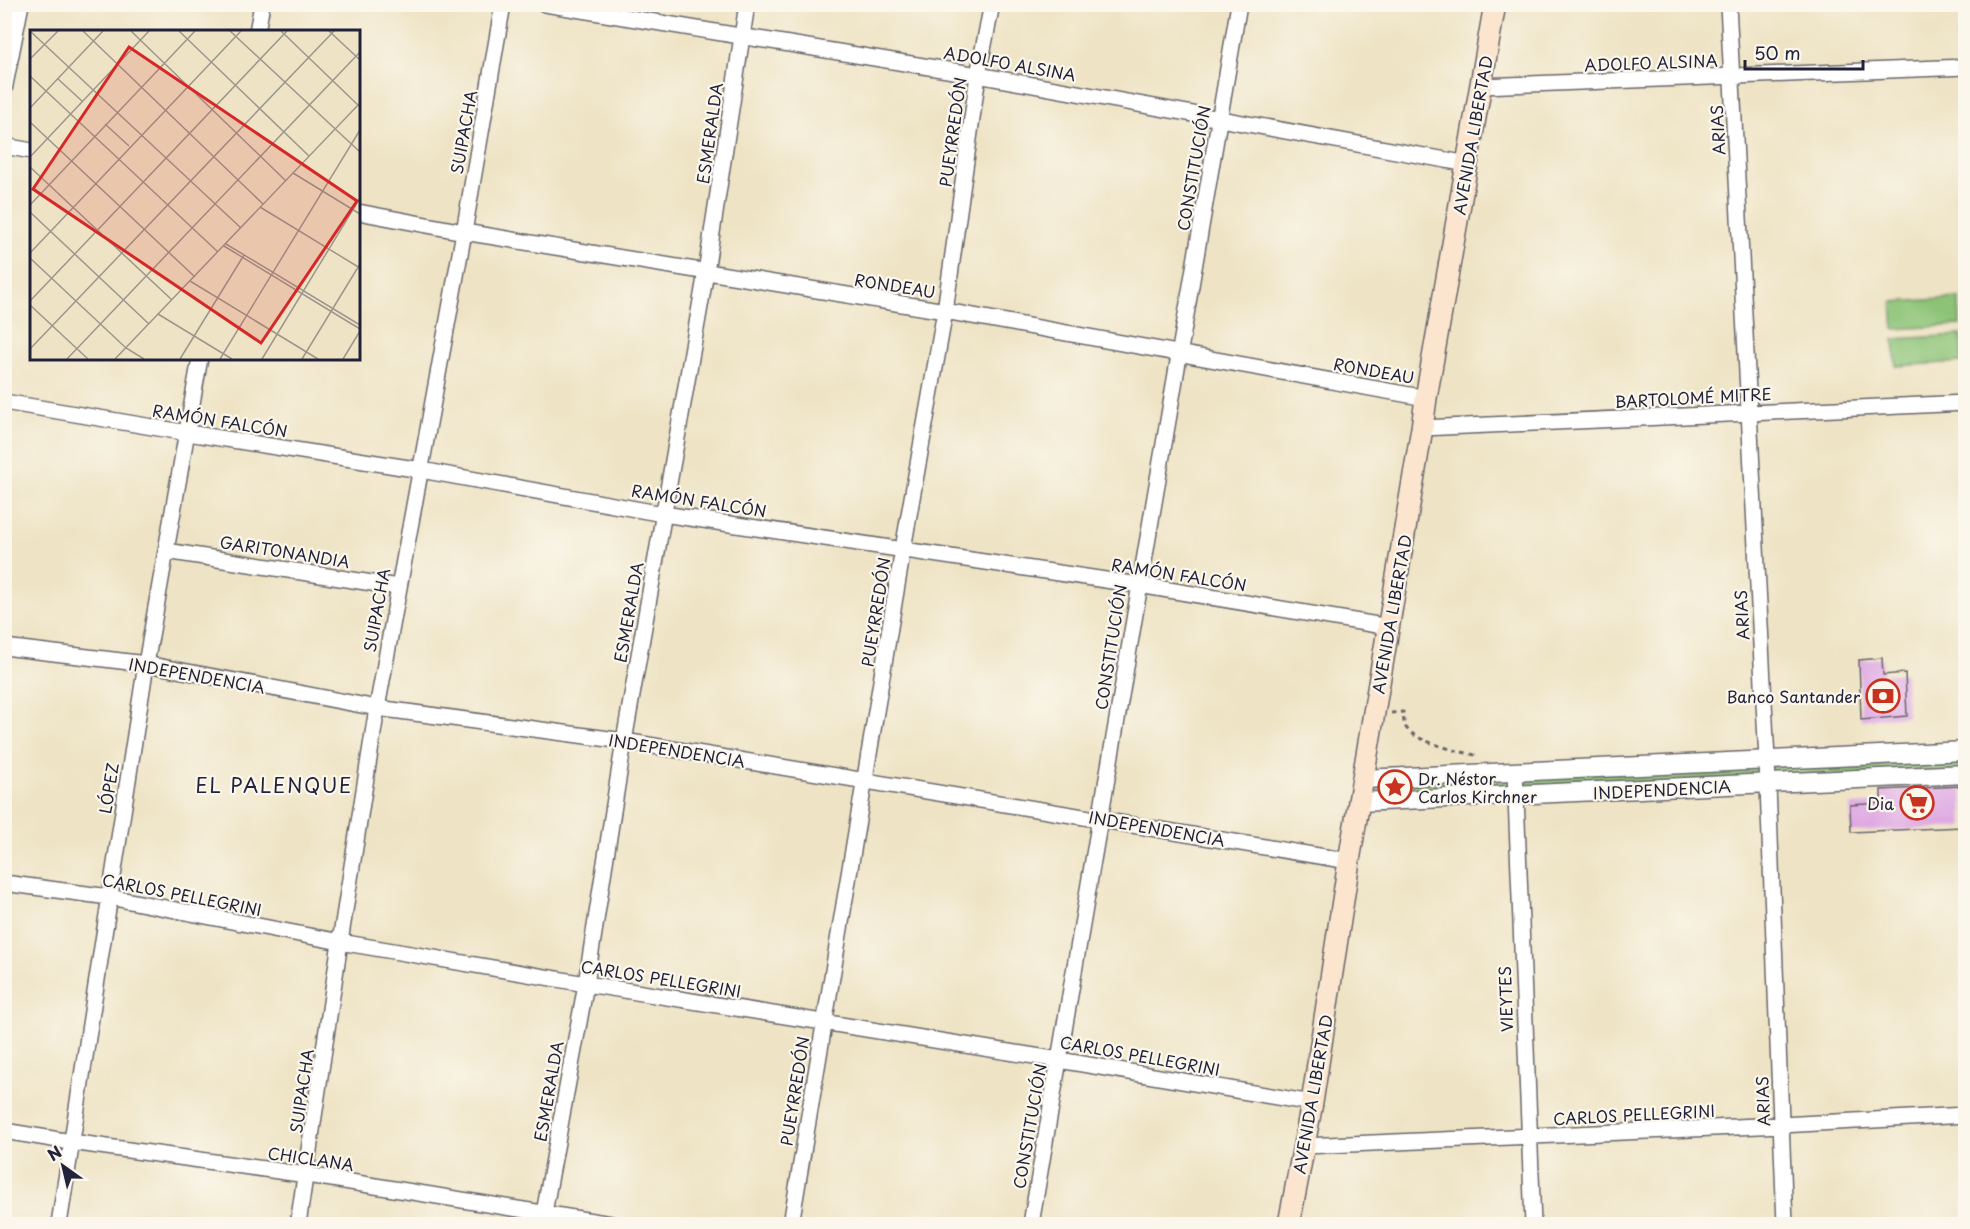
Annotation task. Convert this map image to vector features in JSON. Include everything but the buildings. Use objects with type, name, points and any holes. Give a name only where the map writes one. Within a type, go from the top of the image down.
[{"type":"main road","name":"AVENIDA LIBERTAD","points":[[1289,1224],[1312,1102],[1425,398],[1495,4]]},
{"type":"street","points":[[4,90],[21,4]]},
{"type":"street","points":[[257,30],[262,4]]},
{"type":"street","name":"SUIPACHA","points":[[298,1224],[377,708],[503,4]]},
{"type":"street","name":"ADOLFO ALSINA","points":[[545,4],[741,38],[978,75],[1468,164]]},
{"type":"street","name":"ESMERALDA","points":[[543,1218],[586,984],[624,741],[706,272],[747,4]]},
{"type":"street","name":"PUEYRREDÓN","points":[[791,1224],[903,549],[945,311],[978,75],[992,4]]},
{"type":"street","name":"CONSTITUCIÓN","points":[[1031,1224],[1239,4]]},
{"type":"street","name":"ARIAS","points":[[1728,4],[1767,760],[1785,1224]]},
{"type":"street","name":"ADOLFO ALSINA","points":[[1481,86],[1965,67]]},
{"type":"street","points":[[4,146],[30,151]]},
{"type":"street","name":"RONDEAU","points":[[360,212],[464,232],[945,311],[1425,398]]},
{"type":"street","name":"LÓPEZ","points":[[59,1224],[146,664],[200,360]]},
{"type":"street","name":"RAMÓN FALCÓN","points":[[4,402],[188,434],[421,470],[663,513],[1139,585],[1389,627]]},
{"type":"street","name":"BARTOLOMÉ MITRE","points":[[1422,428],[1965,403]]},
{"type":"street","name":"GARITONANDIA","points":[[166,551],[398,587]]},
{"type":"street","name":"INDEPENDENCIA","points":[[4,647],[146,664],[377,708],[624,741],[1349,861]]},
{"type":"street","name":"INDEPENDENCIA","points":[[1363,779],[1965,751]]},
{"type":"street","name":"VIEYTES","points":[[1515,772],[1533,1224]]},
{"type":"street","name":"INDEPENDENCIA","points":[[1359,802],[1965,774]]},
{"type":"street","name":"CARLOS PELLEGRINI","points":[[4,883],[110,897],[340,942],[586,984],[1312,1102]]},
{"type":"street","name":"CARLOS PELLEGRINI","points":[[1304,1146],[1965,1115]]},
{"type":"street","name":"CHICLANA","points":[[4,1131],[307,1175],[543,1218],[611,1224]]},
{"type":"path","points":[[1374,714],[1403,712],[1407,730],[1435,744],[1486,758],[1488,773]]},
{"type":"green space","points":[[1959,298],[1960,325],[1894,329],[1892,302]]},
{"type":"green space","points":[[1961,335],[1962,362],[1896,366],[1894,339]]},
{"type":"green space","points":[[1965,751],[1965,774],[1359,802],[1363,779]]},
{"type":"place","name":"Banco Santander","points":[[1883,696]]},
{"type":"place","name":"Dr. Néstor Carlos Kirchner","points":[[1395,787]]},
{"type":"place","name":"Dia","points":[[1917,803]]},
{"type":"district","name":"EL PALENQUE","points":[[274,785]]}]
